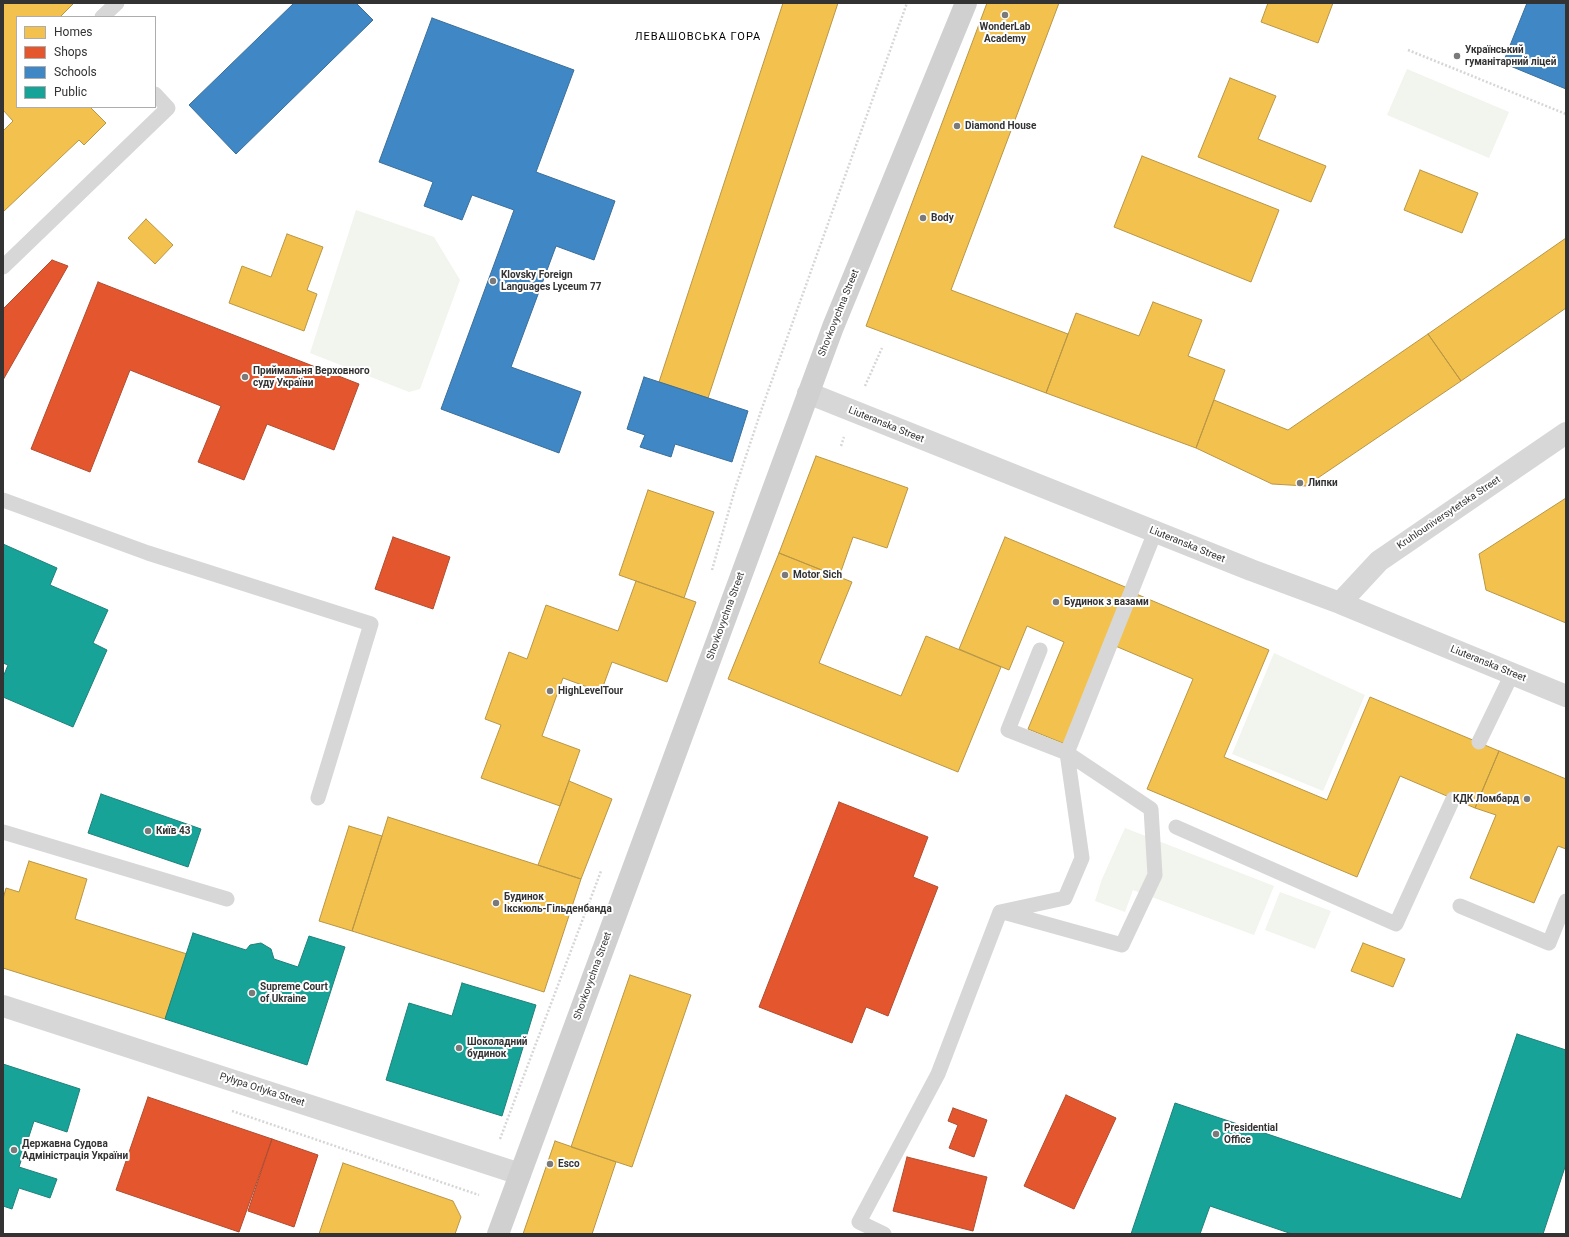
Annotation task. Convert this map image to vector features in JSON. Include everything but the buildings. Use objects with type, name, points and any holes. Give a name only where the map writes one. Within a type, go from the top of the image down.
[{"type":"street","name":"Shovkovychna Street","points":[[498,1234],[808,393],[836,320],[966,3]]},
{"type":"street","name":"Liuteranska Street","points":[[808,393],[1250,570],[1340,603],[1566,696]]},
{"type":"street","name":"Kruhlouniversytetska Street","points":[[1340,603],[1379,561],[1566,433]]},
{"type":"street","name":"Pylypa Orlyka Street","points":[[3,1006],[520,1174]]},
{"type":"lane","points":[[103,16],[117,3]]},
{"type":"lane","points":[[3,267],[168,108],[156,95]]},
{"type":"lane","points":[[3,500],[148,553],[372,624],[318,798]]},
{"type":"lane","points":[[1000,912],[1065,898],[1082,858],[1067,753],[1155,532]]},
{"type":"lane","points":[[1000,912],[1122,945],[1154,875],[1151,808],[1067,753],[1008,730],[1040,650]]},
{"type":"lane","points":[[1479,742],[1512,674]]},
{"type":"lane","points":[[1176,827],[1396,924],[1453,799]]},
{"type":"lane","points":[[3,832],[227,899]]},
{"type":"lane","points":[[1460,906],[1549,943],[1566,901]]},
{"type":"lane","points":[[884,1234],[859,1222],[938,1074],[1000,912]]},
{"type":"path","points":[[711,575],[735,489],[762,408],[907,3]]},
{"type":"path","points":[[1408,50],[1566,114]]},
{"type":"path","points":[[499,1141],[604,864]]},
{"type":"path","points":[[289,1131],[479,1195]]},
{"type":"shaded area","points":[[1407,69],[1509,112],[1489,158],[1387,115]]},
{"type":"shaded area","points":[[356,210],[434,237],[460,280],[420,389],[409,392],[310,353]]},
{"type":"shaded area","points":[[1274,653],[1365,695],[1323,791],[1232,754]]},
{"type":"shaded area","points":[[1125,828],[1274,886],[1254,935],[1133,890],[1125,912],[1095,901],[1102,879]]},
{"type":"shaded area","points":[[1280,892],[1331,911],[1315,949],[1265,930]]},
{"type":"place","name":"WonderLab Academy","points":[[1005,15]]},
{"type":"place","name":"Український гуманітарний ліцей","points":[[1457,56]]},
{"type":"place","name":"Diamond House","points":[[957,126]]},
{"type":"place","name":"Body","points":[[923,218]]},
{"type":"place","name":"Klovsky Foreign Languages Lyceum 77","points":[[493,281]]},
{"type":"place","name":"Приймальня Верховного суду України","points":[[245,377]]},
{"type":"place","name":"Липки","points":[[1300,483]]},
{"type":"place","name":"Motor Sich","points":[[785,575]]},
{"type":"place","name":"Будинок з вазами","points":[[1056,602]]},
{"type":"place","name":"HighLevelTour","points":[[550,691]]},
{"type":"place","name":"КДК Ломбард","points":[[1527,799]]},
{"type":"place","name":"Київ 43","points":[[148,831]]},
{"type":"place","name":"Будинок Ікскюль-Гільденбанда","points":[[496,903]]},
{"type":"place","name":"Supreme Court of Ukraine","points":[[252,993]]},
{"type":"place","name":"Шоколадний будинок","points":[[459,1048]]},
{"type":"place","name":"Presidential Office","points":[[1216,1134]]},
{"type":"place","name":"Державна Судова Адміністрація України","points":[[14,1150]]},
{"type":"place","name":"Esco","points":[[550,1164]]},
{"type":"district","name":"ЛЕВАШОВСЬКА ГОРА","points":[[698,37]]}]
